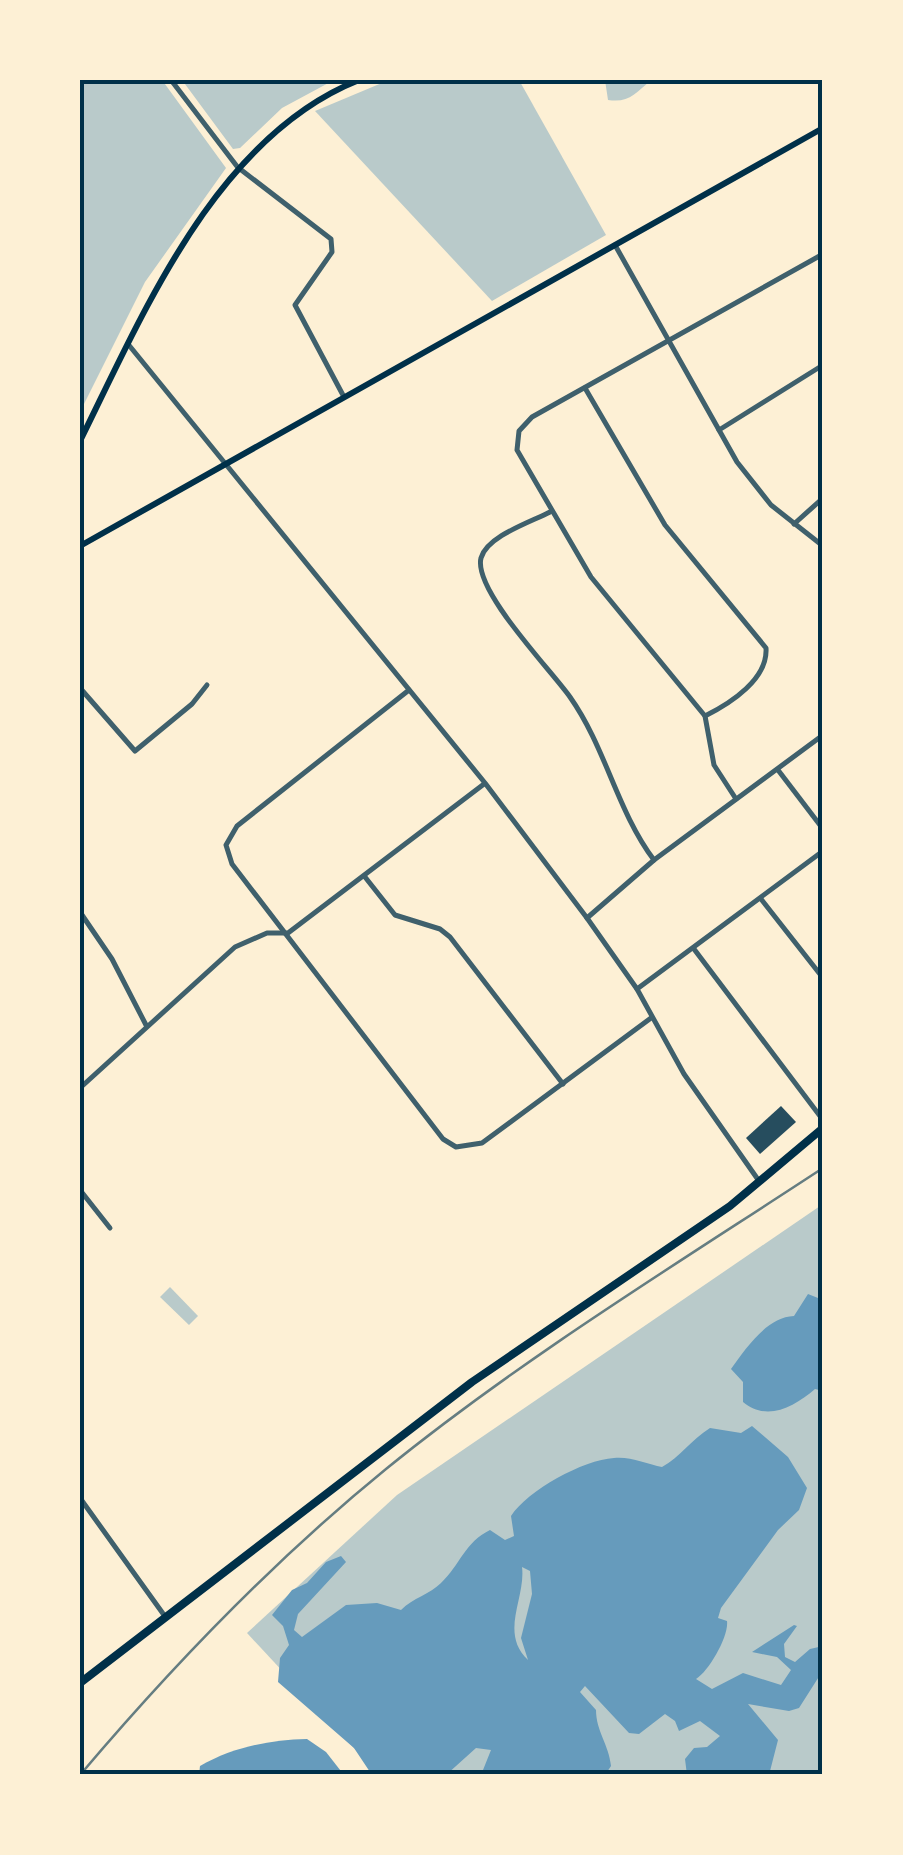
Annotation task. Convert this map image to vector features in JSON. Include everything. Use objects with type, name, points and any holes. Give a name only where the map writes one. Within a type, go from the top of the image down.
[{"type":"main road","points":[[80,442],[168,267],[240,169],[289,118],[359,80]]},
{"type":"main road","points":[[80,546],[823,128]]},
{"type":"main road","points":[[80,1683],[484,1374],[761,1183],[823,1128]]},
{"type":"street","points":[[171,80],[240,169],[330,239],[332,252],[296,304],[344,397]]},
{"type":"street","points":[[616,245],[718,430],[770,505],[823,546]]},
{"type":"street","points":[[736,799],[714,765],[705,716],[591,577],[550,512],[518,450],[519,431],[532,417],[823,254]]},
{"type":"street","points":[[128,344],[485,783],[587,918],[637,988],[684,1074],[761,1183]]},
{"type":"street","points":[[718,430],[823,366]]},
{"type":"street","points":[[585,388],[665,525],[766,648],[767,661],[756,678],[705,716]]},
{"type":"street","points":[[794,524],[823,498]]},
{"type":"street","points":[[550,512],[486,548],[482,572],[503,609],[572,699],[634,833],[654,860]]},
{"type":"street","points":[[80,688],[135,751],[192,704],[207,685]]},
{"type":"street","points":[[409,690],[232,832],[226,852],[232,864],[449,1144],[464,1149],[482,1143],[651,1018]]},
{"type":"street","points":[[587,918],[654,860],[823,735]]},
{"type":"street","points":[[778,770],[823,829]]},
{"type":"street","points":[[80,1088],[234,947],[267,933],[288,933],[485,783]]},
{"type":"street","points":[[637,988],[823,851]]},
{"type":"street","points":[[365,877],[394,915],[440,929],[450,937],[564,1084]]},
{"type":"street","points":[[761,899],[823,978]]},
{"type":"street","points":[[80,912],[112,959],[146,1025]]},
{"type":"street","points":[[694,949],[823,1120]]},
{"type":"street","points":[[80,1190],[110,1228]]},
{"type":"street","points":[[80,1498],[164,1615]]},
{"type":"shaded area","points":[[80,80],[162,80],[226,168],[145,282],[80,412]]},
{"type":"shaded area","points":[[182,80],[334,80],[282,108],[240,148],[233,149]]},
{"type":"shaded area","points":[[389,80],[519,80],[606,235],[492,301],[315,111]]},
{"type":"shaded area","points":[[605,80],[651,80],[631,96],[615,101],[608,100]]},
{"type":"shaded area","points":[[823,1204],[823,1775],[379,1775],[247,1633],[397,1495]]},
{"type":"shaded area","points":[[170,1287],[198,1316],[189,1325],[160,1297]]},
{"type":"water","points":[[808,1294],[823,1300],[823,1391],[815,1389],[780,1410],[752,1408],[743,1402],[743,1382],[731,1369],[766,1328],[794,1316]]},
{"type":"water","points":[[752,1426],[788,1457],[807,1488],[799,1510],[778,1530],[721,1608],[718,1618],[727,1621],[725,1635],[712,1661],[696,1679],[712,1689],[743,1673],[781,1685],[791,1670],[777,1657],[752,1652],[794,1625],[797,1626],[784,1644],[785,1657],[795,1662],[810,1649],[823,1646],[820,1675],[799,1708],[789,1711],[748,1704],[778,1740],[769,1775],[687,1775],[685,1759],[694,1748],[707,1747],[720,1736],[700,1721],[679,1731],[675,1721],[665,1714],[639,1734],[629,1733],[585,1686],[580,1692],[596,1710],[610,1758],[611,1766],[605,1775],[481,1775],[491,1750],[476,1748],[446,1775],[372,1775],[354,1748],[278,1682],[280,1658],[289,1645],[283,1626],[272,1615],[292,1590],[307,1583],[326,1562],[341,1556],[346,1562],[298,1614],[294,1630],[302,1637],[346,1605],[377,1603],[401,1610],[441,1583],[481,1535],[490,1530],[505,1540],[514,1536],[511,1516],[519,1506],[572,1470],[620,1458],[662,1467],[710,1428],[741,1433]],"holes":[[[522,1567],[530,1571],[532,1594],[521,1638],[528,1660],[520,1650],[514,1627]]]},
{"type":"water","points":[[307,1739],[326,1752],[344,1775],[199,1775],[200,1766],[238,1749]]},
{"type":"building","points":[[781,1106],[796,1122],[760,1154],[746,1138]]},
{"type":"railway","points":[[80,1775],[226,1615],[386,1469],[545,1351],[823,1168]]}]
